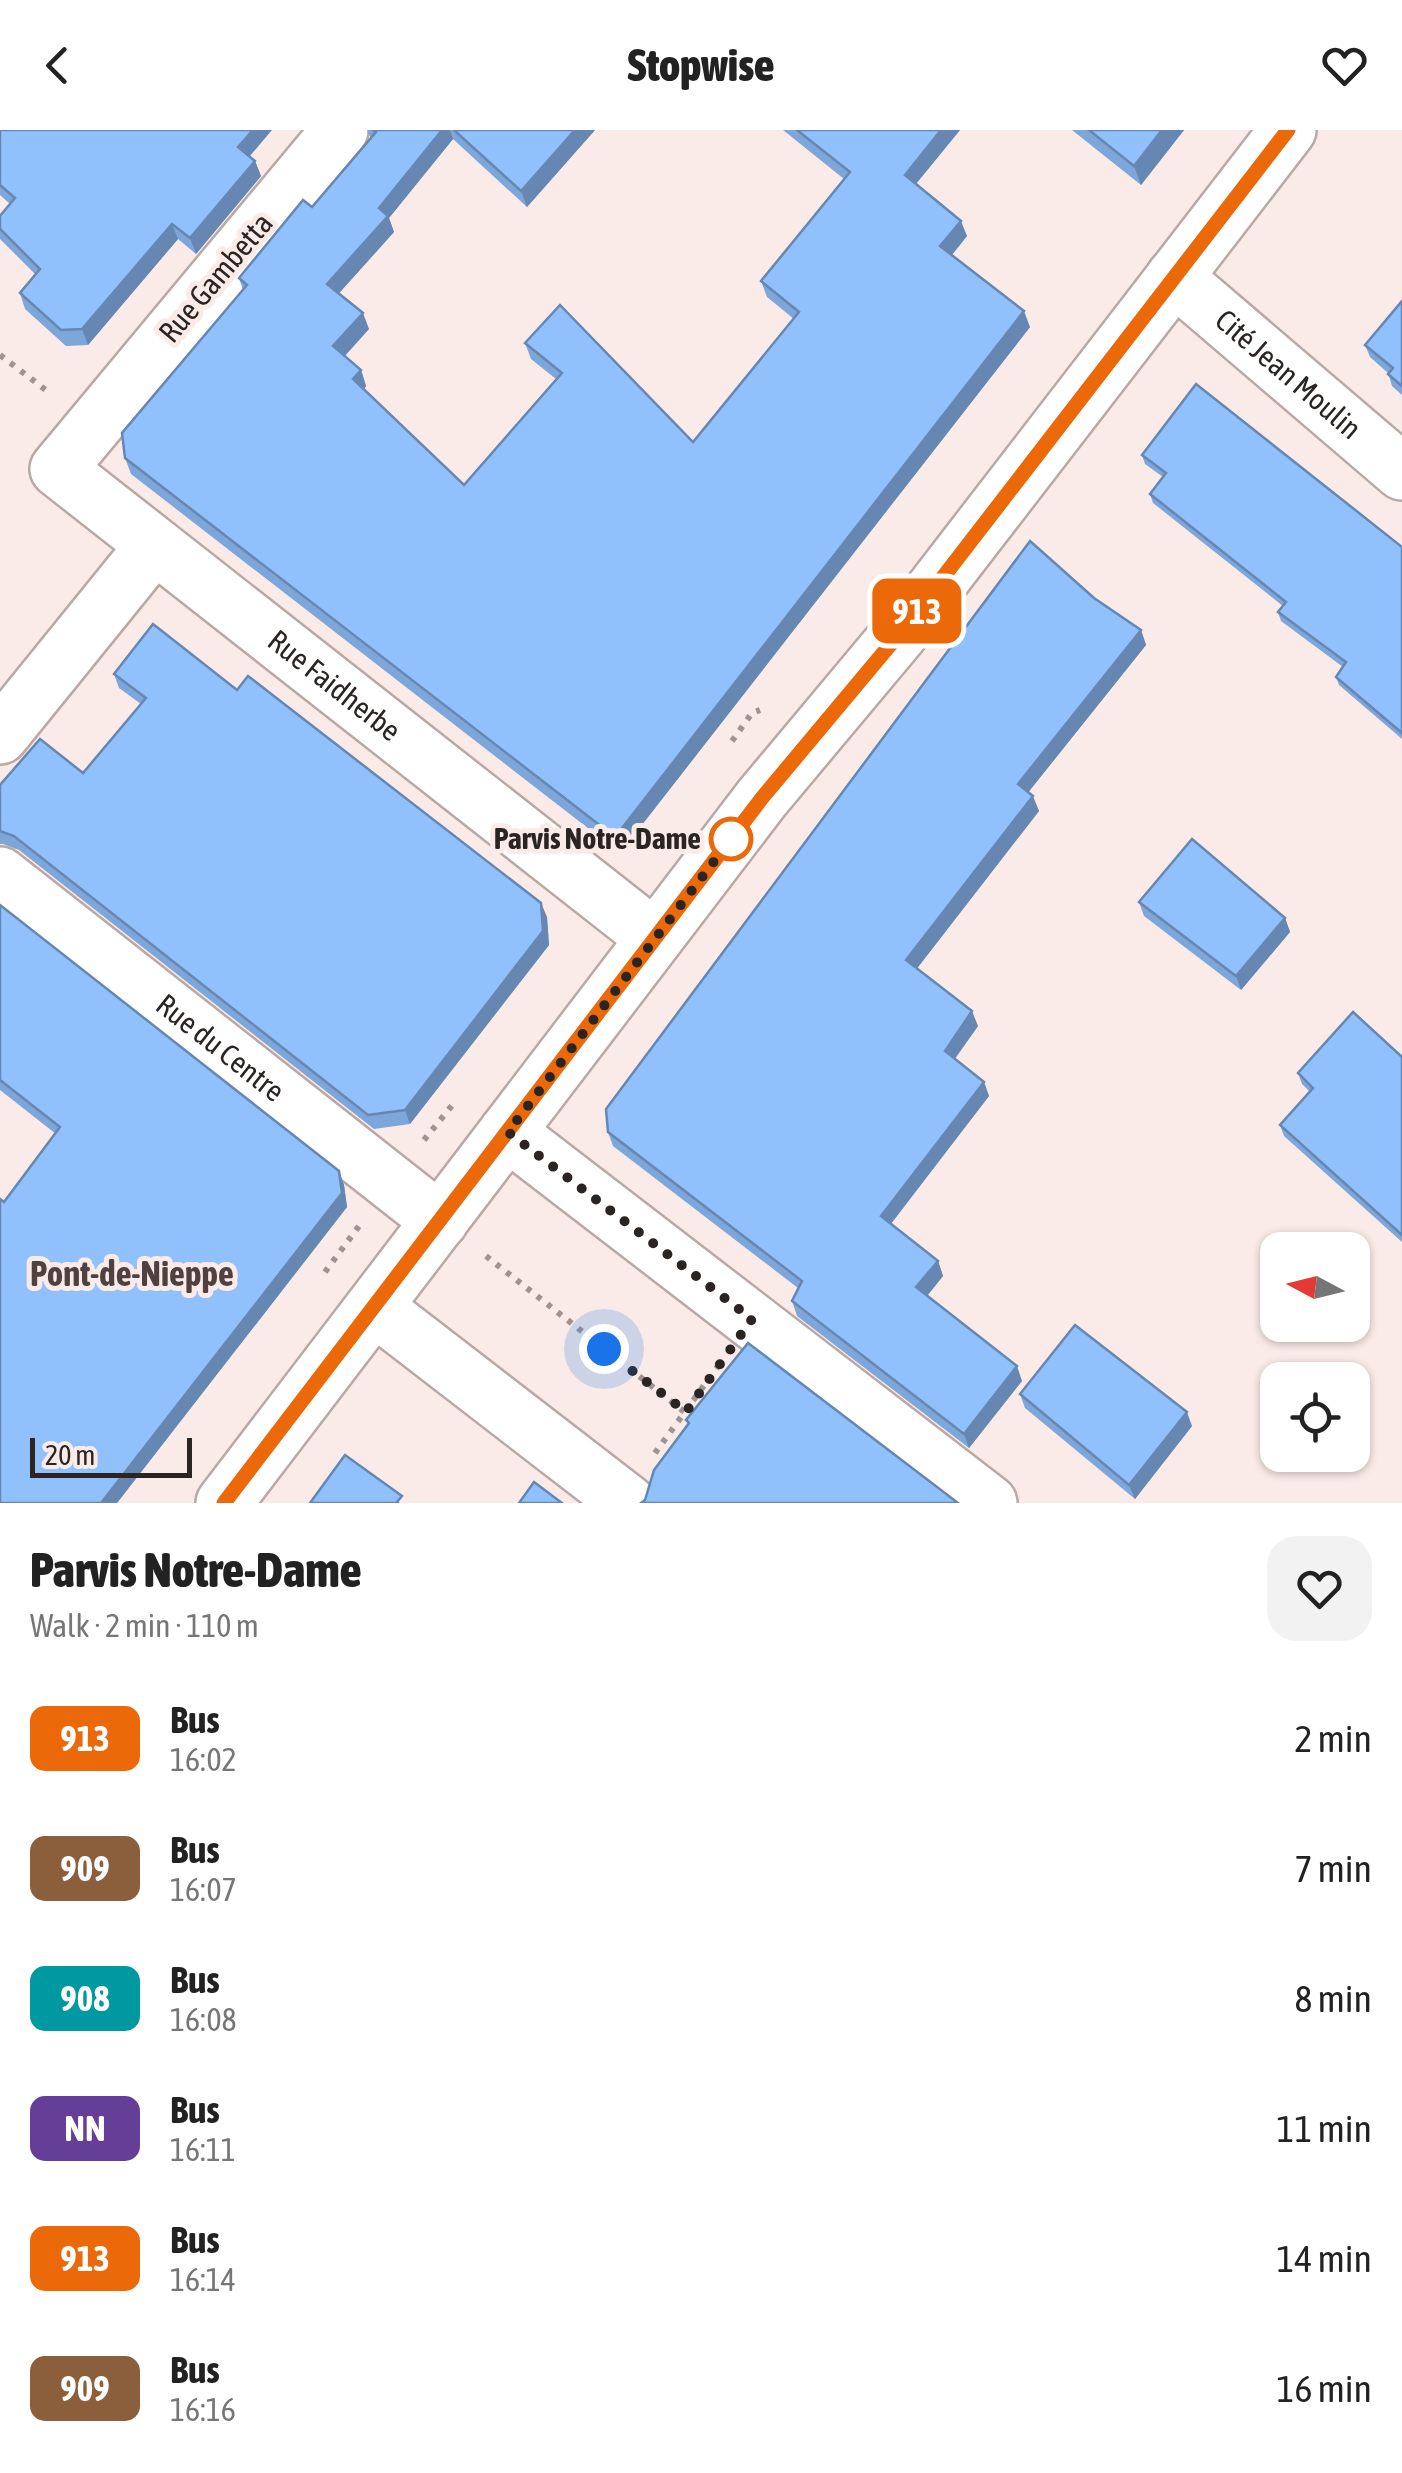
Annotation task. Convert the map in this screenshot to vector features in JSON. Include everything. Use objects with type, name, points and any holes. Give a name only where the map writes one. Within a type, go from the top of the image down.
[{"type":"street","name":"Rue Gambetta","points":[[93,426],[340,130]]},
{"type":"street","points":[[224,1503],[762,798],[900,633],[1288,130]]},
{"type":"street","name":"Cité Jean Moulin","points":[[1174,277],[1402,472]]},
{"type":"street","name":"Rue Faidherbe","points":[[93,426],[58,469],[153,548],[655,938]]},
{"type":"street","points":[[0,736],[153,548]]},
{"type":"street","name":"Rue du Centre","points":[[0,875],[440,1221]]},
{"type":"street","points":[[508,1132],[989,1503]]},
{"type":"street","points":[[374,1307],[624,1500]]},
{"type":"path","points":[[486,1256],[686,1412]]},
{"type":"path","points":[[624,1500],[752,1319]]},
{"type":"building","points":[[0,130],[253,130],[238,147],[255,161],[190,238],[172,224],[82,329],[61,330],[20,293],[40,269],[0,229],[0,216],[15,198],[0,185]]},
{"type":"building","points":[[373,130],[442,130],[379,208],[388,216],[327,284],[363,313],[333,346],[361,370],[353,379],[464,485],[562,373],[525,343],[560,305],[693,442],[799,312],[761,281],[850,172],[797,130],[941,130],[905,175],[961,221],[940,246],[1024,311],[615,837],[125,458],[122,433],[247,285],[239,278],[303,200],[312,207],[376,132]]},
{"type":"building","points":[[454,130],[575,130],[521,191]]},
{"type":"building","points":[[1089,130],[1162,130],[1134,166]]},
{"type":"building","points":[[1402,301],[1402,386],[1388,374],[1393,368],[1365,345]]},
{"type":"building","points":[[1196,384],[1402,547],[1402,733],[1336,677],[1346,662],[1278,612],[1286,602],[1150,494],[1166,473],[1142,455]]},
{"type":"building","points":[[1030,541],[1094,598],[1141,630],[1018,784],[1033,796],[906,960],[972,1011],[945,1051],[984,1082],[881,1216],[938,1261],[916,1287],[1017,1366],[964,1434],[792,1301],[802,1281],[608,1132],[606,1109]]},
{"type":"building","points":[[153,624],[237,690],[248,676],[541,903],[543,931],[405,1110],[368,1115],[14,836],[0,831],[0,785],[40,739],[83,773],[146,698],[114,674]]},
{"type":"building","points":[[1192,839],[1285,918],[1236,976],[1139,902]]},
{"type":"building","points":[[0,905],[339,1171],[342,1193],[101,1503],[0,1503],[0,1199],[4,1202],[60,1127],[0,1080]]},
{"type":"building","points":[[1353,1012],[1402,1057],[1402,1235],[1280,1125],[1313,1088],[1298,1073]]},
{"type":"building","points":[[1075,1325],[1187,1412],[1129,1485],[1020,1394]]},
{"type":"building","points":[[748,1343],[958,1503],[641,1503],[654,1470],[689,1423],[686,1420]]},
{"type":"building","points":[[345,1455],[402,1496],[398,1503],[310,1503]]},
{"type":"building","points":[[534,1482],[562,1503],[519,1503]]},
{"type":"bus line","name":"913","points":[[224,1503],[762,798],[900,633],[1288,130]]},
{"type":"place","name":"Parvis Notre-Dame","points":[[731,839]]},
{"type":"district","name":"Pont-de-Nieppe","points":[[132,1274]]},
{"type":"route","points":[[604,1349],[686,1412],[752,1319],[508,1132],[731,839]]}]
